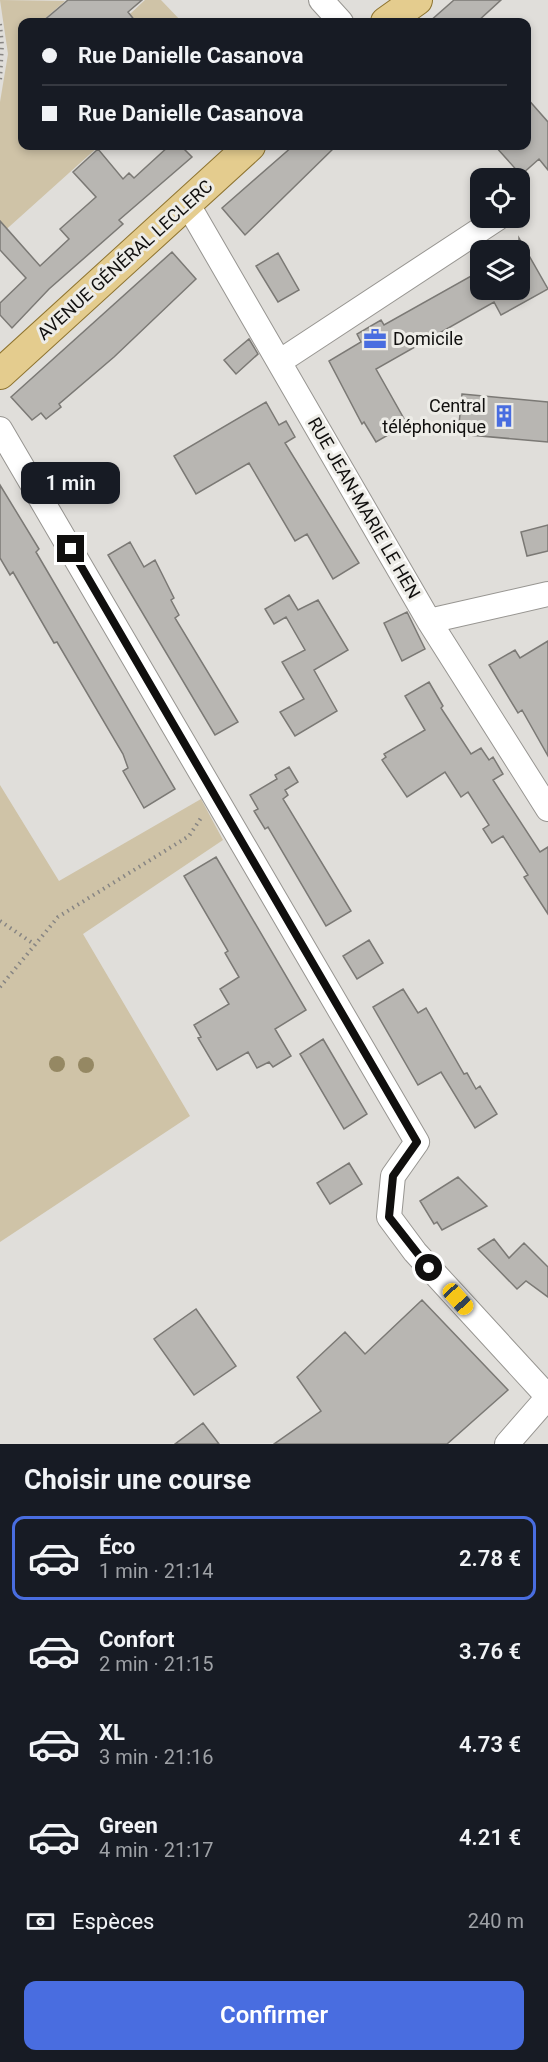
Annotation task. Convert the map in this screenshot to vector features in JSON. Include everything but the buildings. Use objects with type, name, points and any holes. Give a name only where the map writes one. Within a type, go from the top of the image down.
[{"type":"main road","points":[[386,18],[395,0]]},
{"type":"main road","points":[[390,18],[417,0]]},
{"type":"main road","name":"AVENUE GÉNÉRAL LECLERC","points":[[0,374],[246,150]]},
{"type":"street","points":[[321,0],[337,18]]},
{"type":"street","points":[[403,18],[417,13],[432,0]]},
{"type":"street","name":"RUE JEAN-MARIE LE HEN","points":[[187,203],[429,621],[548,809]]},
{"type":"street","points":[[279,362],[483,228]]},
{"type":"street","points":[[0,429],[417,1142],[393,1176],[389,1217],[415,1252],[548,1397],[507,1444]]},
{"type":"street","points":[[429,621],[548,594]]},
{"type":"path","points":[[0,24],[3,45],[0,81]]},
{"type":"path","points":[[0,987],[58,917],[75,904],[189,836],[214,798]]},
{"type":"path","points":[[0,921],[34,944]]},
{"type":"shaded area","points":[[0,0],[65,1],[46,18],[18,18],[18,150],[95,150],[0,235],[0,102],[8,54]]},
{"type":"shaded area","points":[[145,0],[161,0],[178,18],[133,18],[130,14]]},
{"type":"shaded area","points":[[0,785],[59,881],[201,799],[223,840],[83,934],[190,1116],[0,1242]]},
{"type":"place","name":"Domicile","points":[[375,339]]},
{"type":"place","name":"Central téléphonique","points":[[504,416]]},
{"type":"route","points":[[71,549],[214,798],[417,1142],[393,1176],[389,1217],[429,1268]]}]
